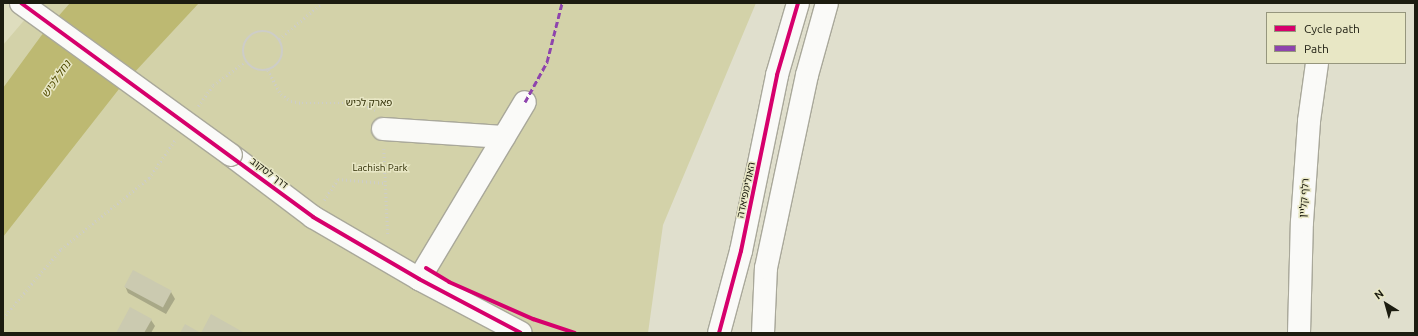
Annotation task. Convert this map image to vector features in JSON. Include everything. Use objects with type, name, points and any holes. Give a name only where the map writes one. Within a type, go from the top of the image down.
[{"type":"street","name":"דרך לסקוב","points":[[21,3],[313,216],[419,279],[521,333]]},
{"type":"street","name":"האולימפיאדה","points":[[719,333],[741,251],[777,75],[798,3]]},
{"type":"street","points":[[763,333],[766,268],[807,75],[827,3]]},
{"type":"street","name":"רלף קליין","points":[[1299,333],[1302,215],[1309,121],[1317,64]]},
{"type":"street","points":[[419,279],[525,102]]},
{"type":"street","points":[[382,121],[504,137]]},
{"type":"path","points":[[279,39],[322,3]]},
{"type":"path","points":[[263,31],[275,35],[279,39],[282,45],[282,57],[279,63],[268,70],[256,70],[246,60],[243,47],[250,36],[263,31]]},
{"type":"path","points":[[197,107],[213,85],[246,60]]},
{"type":"path","points":[[268,70],[281,94],[291,101],[302,103],[360,103],[382,121]]},
{"type":"path","points":[[3,318],[60,249],[149,178],[175,139]]},
{"type":"path","points":[[384,168],[389,261]]},
{"type":"path","points":[[313,216],[338,179],[385,183]]},
{"type":"shaded area","points":[[3,3],[41,3],[3,79]]},
{"type":"green space","name":"Lachish Park","points":[[39,3],[756,3],[663,225],[648,333],[3,333],[3,45]]},
{"type":"water","name":"נחל לכיש","points":[[70,3],[199,3],[119,89],[3,237],[3,88],[41,36]]},
{"type":"building","points":[[133,270],[172,291],[163,307],[124,287]]},
{"type":"building","points":[[130,307],[152,319],[144,333],[116,333]]},
{"type":"building","points":[[211,314],[243,332],[243,333],[201,333]]},
{"type":"building","points":[[185,324],[201,333],[180,333]]},
{"type":"marked path","points":[[525,102],[547,62],[562,3]]},
{"type":"cycle path","points":[[21,3],[313,217],[419,279],[521,333]]},
{"type":"cycle path","points":[[719,333],[741,251],[777,75],[798,3]]},
{"type":"cycle path","points":[[426,268],[449,282],[533,319],[575,333]]},
{"type":"park label","name":"פארק לכיש","points":[[369,103]]}]
